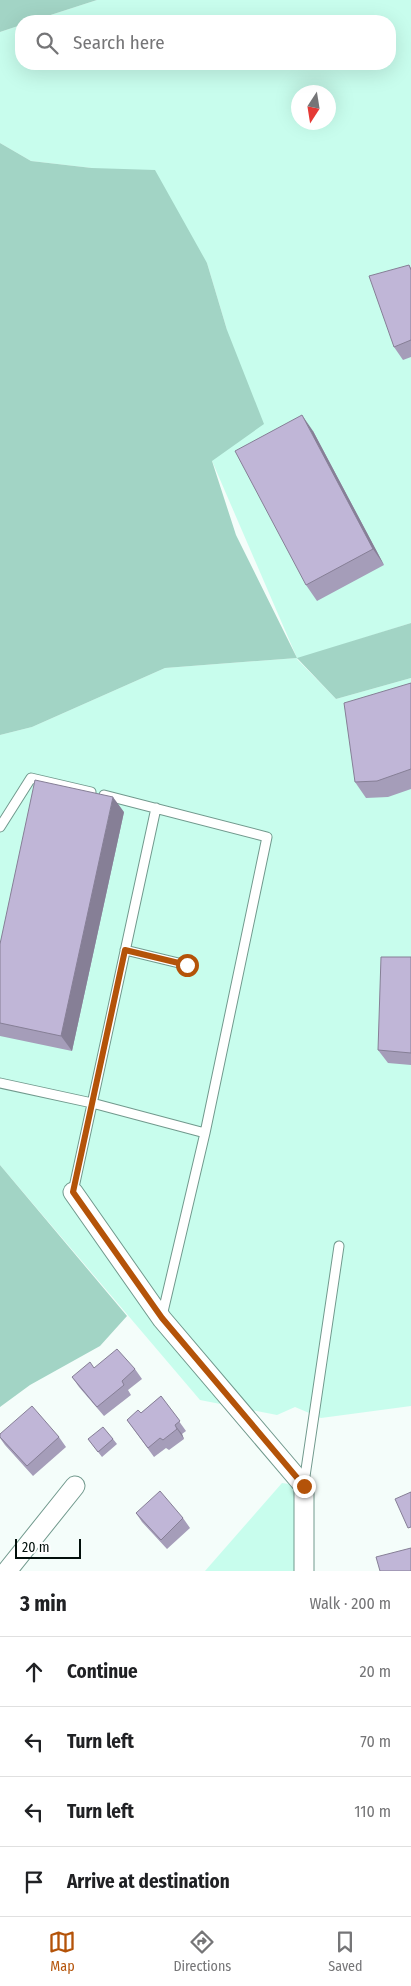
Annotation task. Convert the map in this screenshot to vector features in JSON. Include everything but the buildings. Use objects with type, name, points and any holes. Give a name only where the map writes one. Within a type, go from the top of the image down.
[{"type":"street","points":[[73,1192],[162,1318],[304,1486],[304,1571]]},
{"type":"street","points":[[7,1571],[75,1486]]},
{"type":"lane","points":[[0,827],[31,778],[268,837],[205,1133],[162,1318]]},
{"type":"lane","points":[[73,1192],[156,808]]},
{"type":"lane","points":[[125,950],[187,965]]},
{"type":"lane","points":[[0,1083],[92,1103],[205,1133]]},
{"type":"lane","points":[[304,1486],[339,1246]]},
{"type":"shaded area","points":[[0,0],[97,0],[51,15],[15,15],[15,27],[0,32]]},
{"type":"shaded area","points":[[97,0],[411,0],[411,623],[297,659],[336,699],[411,678],[411,1406],[321,1418],[295,1407],[277,1415],[200,1400],[0,1165],[0,735],[32,727],[165,668],[297,658],[212,461],[227,330],[207,263],[92,168],[31,161],[0,143],[0,32],[15,27],[15,70],[396,70],[396,15],[51,15]]},
{"type":"shaded area","points":[[0,143],[31,161],[92,168],[155,170],[207,263],[227,330],[264,424],[212,461],[236,535],[297,658],[165,668],[32,727],[0,735]]},
{"type":"shaded area","points":[[411,623],[411,678],[336,699],[297,658]]},
{"type":"shaded area","points":[[0,1165],[127,1316],[100,1346],[30,1385],[0,1407]]},
{"type":"shaded area","points":[[282,1483],[304,1486],[304,1571],[205,1571]]},
{"type":"route","points":[[187,965],[125,950],[73,1192],[162,1318],[304,1486]]}]
